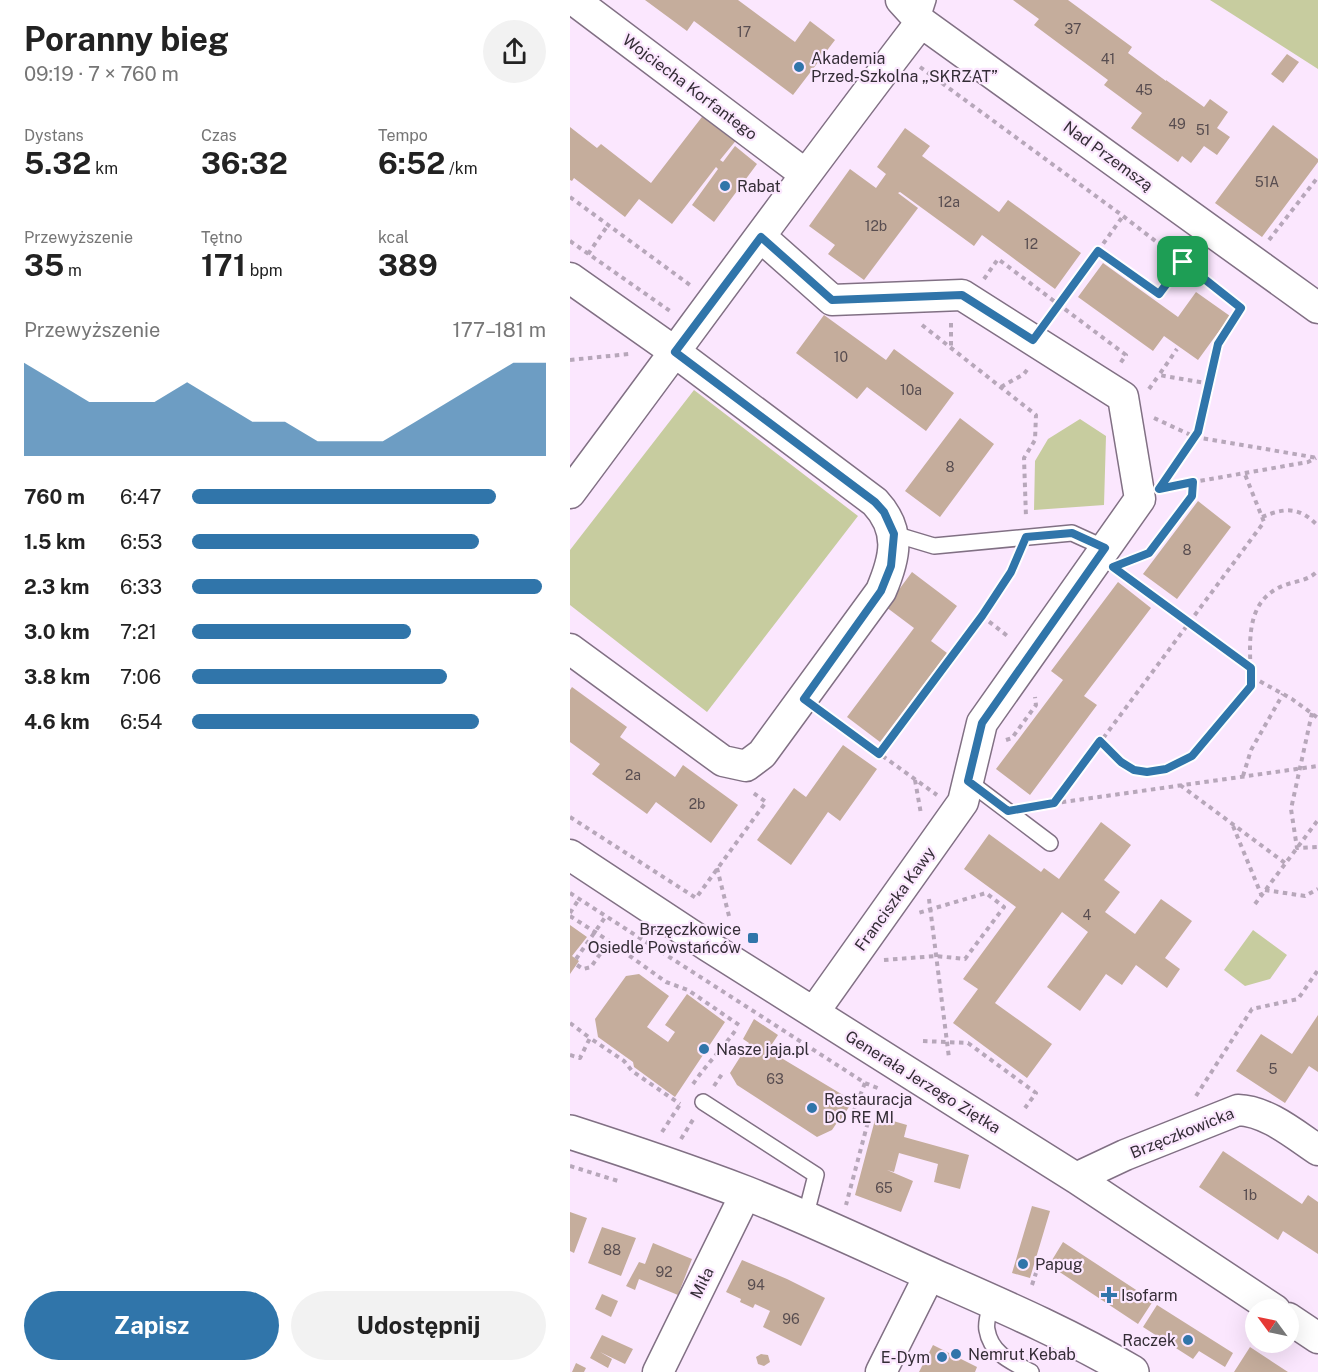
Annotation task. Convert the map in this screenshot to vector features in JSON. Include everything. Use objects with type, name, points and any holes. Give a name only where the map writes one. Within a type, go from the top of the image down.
[{"type":"main road","points":[[570,1132],[746,1193],[805,1218],[992,1301],[1071,1339],[1132,1372]]},
{"type":"street","name":"Wojciecha Korfantego","points":[[574,0],[805,174]]},
{"type":"street","name":"Nad Przemszą","points":[[901,0],[925,11],[1318,308]]},
{"type":"street","points":[[570,493],[761,237],[805,174],[898,52],[925,11]]},
{"type":"street","points":[[761,237],[832,300],[962,295],[960,310],[1033,340],[1125,393]]},
{"type":"street","points":[[570,278],[675,352],[875,502],[884,512],[894,534],[891,566],[881,591],[762,754],[746,766],[723,761],[570,650]]},
{"type":"street","name":"Franciszka Kawy","points":[[814,1012],[963,802],[982,723],[1106,557],[1140,499],[1125,393]]},
{"type":"street","name":"Generała Jerzego Ziętka","points":[[570,855],[708,946],[1076,1178],[1258,1299]]},
{"type":"street","name":"Brzęczkowicka","points":[[1076,1178],[1125,1155],[1238,1110],[1250,1110],[1265,1116],[1318,1150]]},
{"type":"street","name":"Miła","points":[[658,1372],[746,1193]]},
{"type":"street","points":[[880,1372],[930,1274]]},
{"type":"street","points":[[1299,1325],[1318,1338]]},
{"type":"lane","points":[[894,534],[934,546],[1072,533],[1106,557]]},
{"type":"lane","points":[[968,781],[1050,843]]},
{"type":"lane","points":[[703,1102],[816,1175],[805,1218]]},
{"type":"lane","points":[[992,1301],[986,1329],[993,1346],[1004,1358],[1031,1372]]},
{"type":"path","points":[[898,52],[1123,216],[1241,308],[1218,344],[1211,384],[1198,432],[1159,489],[1308,462],[1318,458]]},
{"type":"path","points":[[1253,260],[1318,177]]},
{"type":"path","points":[[570,197],[712,301]]},
{"type":"path","points":[[1033,340],[1123,216]]},
{"type":"path","points":[[588,254],[608,225]]},
{"type":"path","points":[[570,241],[693,328]]},
{"type":"path","points":[[1098,251],[1159,294],[1183,262]]},
{"type":"path","points":[[951,348],[960,310],[998,259],[1126,355],[1125,393]]},
{"type":"path","points":[[879,754],[982,616],[1011,572],[1026,537],[1024,458],[1035,440],[1036,415],[890,298]]},
{"type":"path","points":[[1125,393],[1159,375],[1178,349]]},
{"type":"path","points":[[570,360],[632,354]]},
{"type":"path","points":[[1159,375],[1211,384]]},
{"type":"path","points":[[1125,393],[1195,437],[1318,458]]},
{"type":"path","points":[[1054,803],[1264,522],[1244,472]]},
{"type":"path","points":[[1106,557],[1149,553],[1192,496],[1193,482]]},
{"type":"path","points":[[1262,517],[1288,510],[1302,512],[1318,526]]},
{"type":"path","points":[[1106,557],[1251,668]]},
{"type":"path","points":[[1100,741],[1121,762],[1134,770],[1147,772],[1166,769],[1192,756],[1251,686],[1251,625],[1254,613],[1261,601],[1281,586],[1314,576],[1318,570]]},
{"type":"path","points":[[982,616],[1001,631]]},
{"type":"path","points":[[1251,676],[1318,718]]},
{"type":"path","points":[[1000,748],[1006,740],[1012,738],[1036,705],[1034,687]]},
{"type":"path","points":[[1243,776],[1251,750],[1283,694]]},
{"type":"path","points":[[804,699],[915,780]]},
{"type":"path","points":[[1297,848],[1291,809],[1312,713]]},
{"type":"path","points":[[1008,811],[1318,766]]},
{"type":"path","points":[[1179,785],[1286,863]]},
{"type":"path","points":[[570,817],[696,898],[766,802],[746,788]]},
{"type":"path","points":[[1255,904],[1318,820]]},
{"type":"path","points":[[1232,824],[1263,892]]},
{"type":"path","points":[[1297,848],[1318,847]]},
{"type":"path","points":[[717,868],[730,920]]},
{"type":"path","points":[[1263,892],[1305,896],[1318,889]]},
{"type":"path","points":[[928,891],[949,1058]]},
{"type":"path","points":[[883,961],[936,956],[965,959],[1004,907],[986,892],[911,915]]},
{"type":"path","points":[[570,893],[865,1083],[853,1113],[869,1118],[844,1211]]},
{"type":"path","points":[[579,899],[570,915],[666,982],[688,990],[739,1025]]},
{"type":"path","points":[[576,959],[606,916]]},
{"type":"path","points":[[577,965],[584,969],[591,967],[609,941]]},
{"type":"path","points":[[1173,1136],[1180,1120],[1252,1008],[1298,999],[1318,970]]},
{"type":"path","points":[[570,1023],[624,1061],[632,1071],[680,1104]]},
{"type":"path","points":[[570,1055],[580,1058],[590,1038]]},
{"type":"path","points":[[923,1041],[968,1043],[1036,1093],[1025,1108]]},
{"type":"path","points":[[570,1166],[626,1184]]},
{"type":"path","points":[[1032,1285],[1036,1273]]},
{"type":"green space","points":[[1210,0],[1318,0],[1318,69]]},
{"type":"green space","points":[[694,390],[858,516],[707,712],[570,605],[570,550]]},
{"type":"green space","points":[[1080,419],[1106,436],[1104,505],[1034,510],[1035,461],[1048,439]]},
{"type":"green space","points":[[1253,930],[1287,955],[1270,979],[1245,986],[1224,970]]},
{"type":"building","points":[[645,0],[738,0],[795,42],[810,21],[835,40],[793,95],[694,21],[687,31]]},
{"type":"building","points":[[1013,0],[1068,0],[1132,47],[1128,53],[1166,81],[1204,107],[1210,99],[1228,112],[1217,128],[1230,137],[1217,155],[1204,146],[1191,163],[1182,156],[1178,162],[1131,128],[1142,113],[1104,85],[1108,80],[1034,25],[1039,19]]},
{"type":"building","points":[[1287,54],[1299,62],[1283,83],[1271,74]]},
{"type":"building","points":[[705,113],[738,138],[720,160],[723,162],[735,146],[757,164],[714,222],[692,205],[718,169],[716,167],[672,224],[639,199],[625,217],[574,178],[570,180],[570,127],[597,148],[601,144],[651,183]]},
{"type":"building","points":[[1273,125],[1318,159],[1318,162],[1262,237],[1215,203]]},
{"type":"building","points":[[905,128],[930,146],[922,156],[999,212],[1008,200],[1081,253],[1055,289],[982,235],[974,246],[900,192],[898,193],[918,208],[864,280],[828,254],[835,245],[809,226],[850,169],[876,188],[886,174],[877,167]]},
{"type":"building","points":[[1103,263],[1178,317],[1196,292],[1230,316],[1198,360],[1164,336],[1153,351],[1078,297]]},
{"type":"building","points":[[824,315],[886,360],[894,349],[954,393],[926,431],[867,387],[857,399],[796,353]]},
{"type":"building","points":[[960,418],[994,444],[940,517],[905,491]]},
{"type":"building","points":[[1198,501],[1231,527],[1177,599],[1143,574]]},
{"type":"building","points":[[912,572],[957,606],[931,641],[947,653],[880,742],[847,717],[914,628],[886,607]]},
{"type":"building","points":[[1118,582],[1151,608],[1084,696],[1097,705],[1030,795],[996,769],[1063,680],[1051,671]]},
{"type":"building","points":[[572,687],[627,727],[620,737],[675,777],[683,765],[738,805],[711,843],[656,802],[647,814],[592,774],[600,764],[570,742],[570,690]]},
{"type":"building","points":[[843,745],[877,769],[840,821],[828,812],[791,865],[757,840],[794,788],[806,797]]},
{"type":"building","points":[[1101,822],[1131,845],[1104,880],[1120,892],[1105,912],[1135,934],[1161,899],[1192,921],[1165,958],[1180,969],[1167,988],[1136,965],[1122,985],[1106,974],[1080,1011],[1047,987],[1088,932],[1062,912],[995,1003],[1052,1044],[1027,1078],[953,1023],[978,989],[963,979],[1016,907],[964,869],[989,834],[1041,872],[1044,868],[1059,879]]},
{"type":"building","points":[[570,925],[587,937],[572,956],[579,961],[570,974]]},
{"type":"building","points":[[639,974],[669,996],[647,1027],[668,1042],[675,1032],[665,1025],[687,994],[725,1022],[675,1097],[598,1037],[595,1019],[626,976]]},
{"type":"building","points":[[1318,1015],[1318,1072],[1309,1066],[1285,1103],[1236,1071],[1261,1034],[1292,1054]]},
{"type":"building","points":[[754,1019],[778,1035],[768,1050],[853,1101],[832,1130],[817,1137],[737,1085],[730,1073],[749,1043],[743,1039]]},
{"type":"building","points":[[876,1116],[907,1125],[904,1137],[969,1155],[960,1189],[934,1182],[938,1164],[899,1153],[894,1172],[887,1170],[913,1181],[901,1212],[855,1195]]},
{"type":"building","points":[[1223,1151],[1302,1204],[1308,1195],[1318,1202],[1318,1254],[1283,1231],[1278,1240],[1199,1187]]},
{"type":"building","points":[[1032,1206],[1050,1211],[1030,1278],[1012,1273]]},
{"type":"building","points":[[570,1212],[587,1218],[574,1253],[570,1251]]},
{"type":"building","points":[[602,1227],[636,1238],[621,1276],[588,1263]]},
{"type":"building","points":[[1063,1242],[1153,1301],[1138,1324],[1049,1265]]},
{"type":"building","points":[[653,1243],[692,1259],[678,1295],[639,1279],[635,1290],[626,1286],[639,1262],[645,1264]]},
{"type":"building","points":[[742,1260],[825,1298],[801,1346],[763,1327],[770,1311],[755,1304],[753,1308],[726,1292]]},
{"type":"building","points":[[602,1294],[618,1301],[611,1317],[595,1309]]},
{"type":"building","points":[[1157,1305],[1233,1353],[1225,1367],[1199,1351],[1193,1359],[1143,1327]]},
{"type":"building","points":[[602,1335],[633,1349],[625,1364],[600,1352],[612,1359],[608,1368],[590,1358]]},
{"type":"building","points":[[933,1345],[977,1367],[975,1372],[919,1372]]},
{"type":"building","points":[[1246,1353],[1259,1353],[1288,1372],[1234,1372]]},
{"type":"building","points":[[761,1354],[768,1355],[770,1362],[764,1366],[758,1364],[756,1357]]},
{"type":"building","points":[[576,1363],[586,1368],[584,1372],[572,1372]]},
{"type":"place","name":"Akademia Przed-Szkolna „SKRZAT”","points":[[799,67]]},
{"type":"place","name":"Rabat","points":[[725,186]]},
{"type":"place","name":"Brzęczkowice Osiedle Powstańców","points":[[753,938]]},
{"type":"place","name":"Nasze jaja.pl","points":[[704,1049]]},
{"type":"place","name":"Restauracja DO RE MI","points":[[812,1108]]},
{"type":"place","name":"Papug","points":[[1023,1264]]},
{"type":"place","name":"Isofarm","points":[[1109,1295]]},
{"type":"place","name":"Raczek","points":[[1188,1340]]},
{"type":"place","name":"Nemrut Kebab","points":[[956,1354]]},
{"type":"place","name":"E-Dym","points":[[942,1357]]},
{"type":"route","points":[[761,237],[832,300],[962,295],[1033,340],[1098,251],[1159,294],[1183,262],[1241,308],[1218,344],[1211,384],[1198,432],[1159,489],[1193,482],[1192,496],[1149,553],[1113,567],[1251,668],[1251,686],[1192,756],[1166,769],[1147,772],[1134,770],[1121,762],[1100,741],[1054,803],[1008,811],[968,781],[982,723],[1105,548],[1072,533],[1026,537],[1011,572],[982,616],[879,754],[804,699],[881,591],[891,566],[894,534],[884,512],[875,502],[675,352],[761,237]]}]
